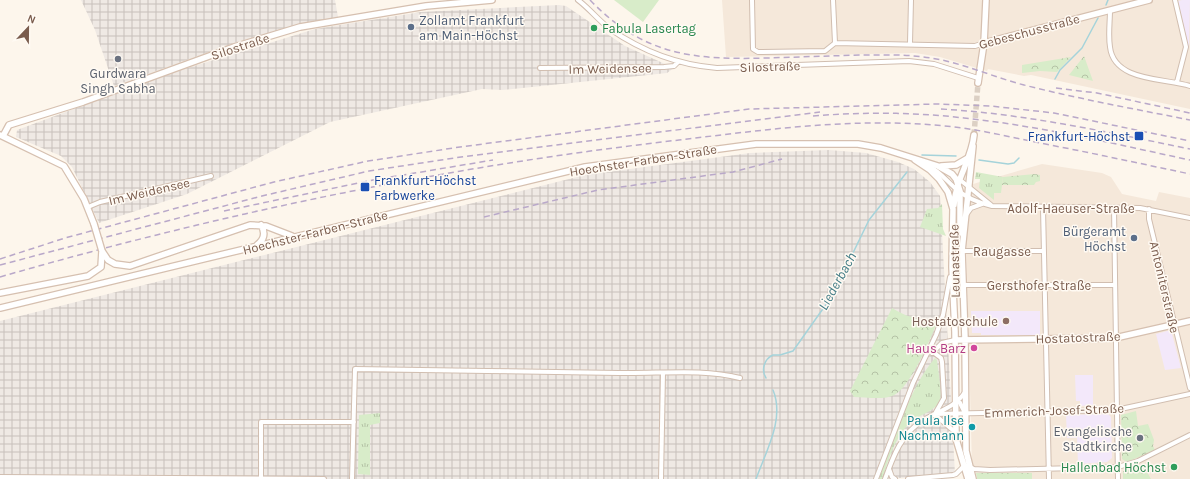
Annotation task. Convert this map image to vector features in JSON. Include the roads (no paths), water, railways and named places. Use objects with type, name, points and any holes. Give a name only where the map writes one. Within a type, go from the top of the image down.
[{"type":"main road","name":"Silostraße","points":[[1,136],[9,125],[89,100],[234,47],[300,27],[426,6],[492,0]]},
{"type":"main road","points":[[978,80],[984,42],[986,0]]},
{"type":"main road","name":"Gebeschusstraße","points":[[984,42],[1149,0]]},
{"type":"main road","name":"Leunastraße","points":[[973,479],[966,451],[965,339],[962,251],[974,135]]},
{"type":"main road","points":[[1,136],[64,166],[88,207],[105,258],[120,266],[136,265],[250,225],[261,225],[295,237]]},
{"type":"main road","name":"Hoechster-Farben-Straße","points":[[0,308],[573,170],[613,162],[737,145],[783,143],[858,144],[881,148],[938,166],[952,174],[958,186]]},
{"type":"main road","points":[[953,209],[954,196],[973,146]]},
{"type":"main road","name":"Leunastraße","points":[[907,156],[930,170],[942,183],[948,192],[953,209],[952,267],[955,387],[957,403],[955,413],[955,432],[956,446],[968,479]]},
{"type":"main road","name":"Hoechster-Farben-Straße","points":[[938,166],[956,165],[968,158]]},
{"type":"main road","name":"Leunastraße","points":[[958,186],[960,224],[963,235]]},
{"type":"main road","points":[[256,246],[262,241],[264,236],[264,230],[261,225]]},
{"type":"main road","points":[[0,293],[88,276],[100,268],[105,258]]},
{"type":"main road","name":"Hostatostraße","points":[[955,340],[1115,338],[1190,321]]},
{"type":"street","name":"Silostraße","points":[[578,0],[597,19],[624,38],[678,62],[717,68],[909,61],[934,64],[978,80]]},
{"type":"street","points":[[752,0],[753,49],[758,52],[825,51],[835,43],[833,0]]},
{"type":"street","points":[[910,44],[911,0]]},
{"type":"street","points":[[1175,0],[1186,46],[1177,82]]},
{"type":"street","points":[[1110,10],[1110,48],[1118,65],[1134,75],[1177,82],[1190,86]]},
{"type":"street","name":"Gebeschusstraße","points":[[835,43],[975,46],[984,42]]},
{"type":"street","name":"Im Weidensee","points":[[540,68],[664,67],[674,66],[678,62]]},
{"type":"street","points":[[921,164],[968,191]]},
{"type":"street","name":"Im Weidensee","points":[[88,207],[100,202],[211,176]]},
{"type":"street","name":"Adolf-Haeuser-Straße","points":[[958,186],[978,195],[992,206]]},
{"type":"street","name":"Adolf-Haeuser-Straße","points":[[968,191],[982,204],[992,206],[1150,209],[1190,218]]},
{"type":"street","points":[[965,217],[971,208],[982,204]]},
{"type":"street","points":[[1043,208],[1045,286],[1044,338],[1049,479]]},
{"type":"street","points":[[1114,208],[1118,479]]},
{"type":"street","name":"Antoniterstraße","points":[[1150,209],[1149,219],[1190,388]]},
{"type":"street","name":"Raugasse","points":[[962,251],[1043,251]]},
{"type":"street","points":[[876,479],[913,383],[927,358],[943,315],[952,267]]},
{"type":"street","name":"Gersthofer Straße","points":[[963,285],[1114,285]]},
{"type":"street","points":[[927,358],[942,343],[955,340]]},
{"type":"street","points":[[933,352],[941,358],[942,362],[944,398],[934,414]]},
{"type":"street","points":[[352,479],[355,369],[722,374],[740,378]]},
{"type":"street","points":[[661,479],[663,373]]},
{"type":"street","points":[[885,479],[904,436],[914,426],[957,403],[965,392]]},
{"type":"street","name":"Emmerich-Josef-Straße","points":[[934,414],[1116,410],[1190,394]]},
{"type":"street","name":"Leunastraße","points":[[957,403],[965,413]]},
{"type":"street","points":[[934,414],[955,432]]},
{"type":"street","points":[[261,479],[261,422],[354,422]]},
{"type":"street","points":[[970,467],[974,469],[990,470],[1118,467],[1138,462],[1190,435]]},
{"type":"street","points":[[908,479],[956,474],[963,467]]},
{"type":"street","points":[[889,469],[892,477],[895,479]]},
{"type":"street","points":[[0,476],[7,478],[324,479]]},
{"type":"waterway","name":"Liederbach","points":[[1106,5],[1108,0]]},
{"type":"waterway","name":"Liederbach","points":[[1055,79],[1060,70],[1082,48],[1098,18]]},
{"type":"waterway","name":"Liederbach","points":[[922,155],[956,156]]},
{"type":"waterway","name":"Liederbach","points":[[979,160],[1008,164],[1014,163],[1019,158]]},
{"type":"waterway","name":"Liederbach","points":[[766,378],[764,375],[764,365],[767,359],[773,355],[780,355],[793,351],[832,296],[869,220],[907,172]]},
{"type":"waterway","name":"Liederbach","points":[[756,479],[776,424],[777,412],[773,390]]},
{"type":"tunnel","points":[[974,135],[978,83]]},
{"type":"railway","points":[[590,0],[610,19],[630,33],[672,51],[717,58],[859,55],[922,57],[955,63],[1012,82],[1045,90],[1190,120]]},
{"type":"railway","points":[[1056,88],[1097,93],[1190,113]]},
{"type":"railway","points":[[0,259],[65,238],[274,182],[368,161],[460,147],[749,109],[937,104],[990,106],[1054,113],[1190,141]]},
{"type":"railway","points":[[941,109],[973,111],[1035,119],[1190,149]]},
{"type":"railway","points":[[0,265],[262,196],[369,171],[461,157],[820,112]]},
{"type":"railway","points":[[813,116],[888,113],[992,121],[1106,142],[1190,160]]},
{"type":"railway","points":[[0,277],[167,232],[336,194],[507,163],[742,132],[806,126],[901,123],[959,128],[997,134],[1190,174]]},
{"type":"railway","points":[[484,217],[598,190],[733,172],[782,159]]},
{"type":"railway","points":[[224,211],[373,180],[493,160]]},
{"type":"place","name":"Zollamt Frankfurt am Main-Höchst","points":[[411,27]]},
{"type":"place","name":"Fabula Lasertag","points":[[594,28]]},
{"type":"place","name":"Gurdwara Singh Sabha","points":[[118,59]]},
{"type":"place","name":"Frankfurt-Höchst","points":[[1139,136]]},
{"type":"place","name":"Frankfurt-Höchst Farbwerke","points":[[365,187]]},
{"type":"place","name":"Bürgeramt Höchst","points":[[1134,238]]},
{"type":"place","name":"Hostatoschule","points":[[1006,321]]},
{"type":"place","name":"Haus Barz","points":[[974,348]]},
{"type":"place","name":"Paula Ilse Nachmann","points":[[972,427]]},
{"type":"place","name":"Evangelische Stadtkirche","points":[[1140,438]]},
{"type":"place","name":"Hallenbad Höchst","points":[[1174,467]]}]
